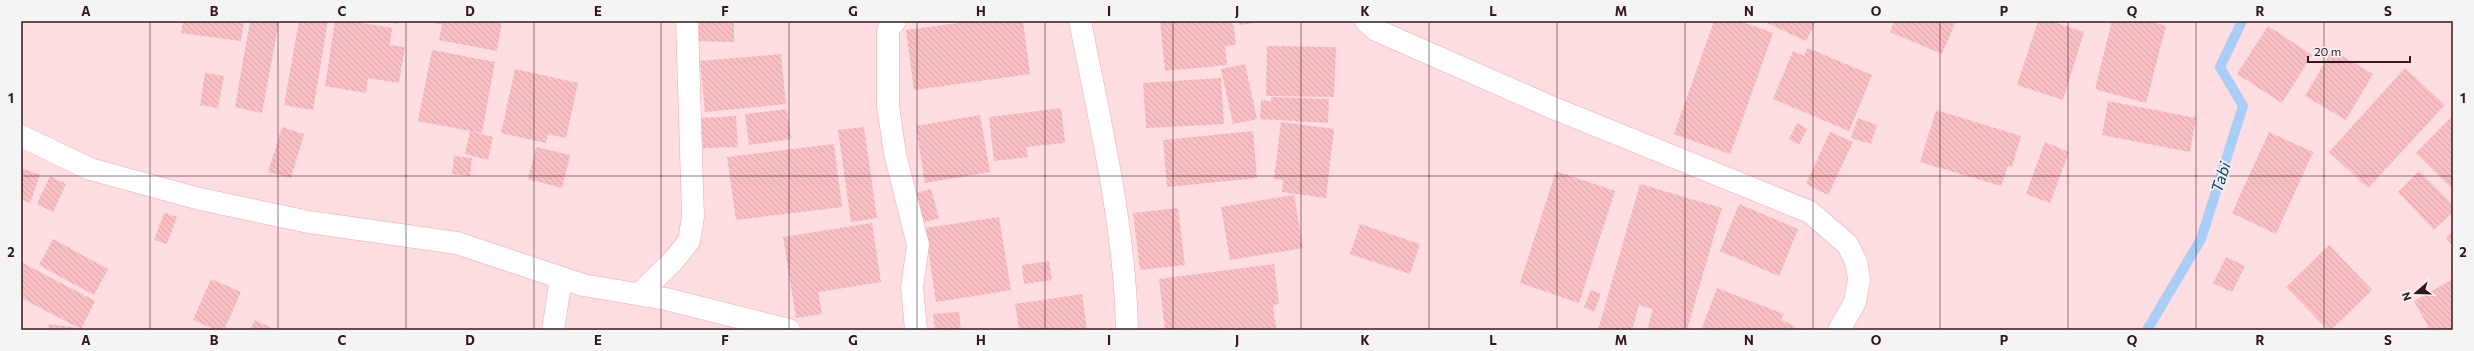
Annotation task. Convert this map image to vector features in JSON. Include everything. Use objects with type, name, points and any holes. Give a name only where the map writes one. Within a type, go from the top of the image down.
[{"type":"street","points":[[639,294],[674,260],[689,241],[693,216],[687,21]]},
{"type":"street","points":[[895,21],[888,30],[888,106],[895,154],[918,245],[912,287],[916,330]]},
{"type":"street","points":[[1080,21],[1116,204],[1126,286],[1127,330]]},
{"type":"street","points":[[1366,21],[1376,30],[1551,107],[1810,212],[1848,245],[1856,262],[1859,279],[1855,302],[1839,330]]},
{"type":"street","points":[[21,136],[90,169],[200,200],[309,222],[457,242],[582,285],[639,294],[789,330]]},
{"type":"street","points":[[553,330],[561,278]]},
{"type":"building","points":[[183,21],[244,21],[241,41],[181,33]]},
{"type":"building","points":[[250,21],[279,21],[262,113],[235,107]]},
{"type":"building","points":[[299,21],[328,21],[313,110],[284,105]]},
{"type":"building","points":[[335,21],[351,21],[392,28],[390,45],[405,47],[399,83],[368,78],[366,93],[325,86]]},
{"type":"building","points":[[387,21],[399,21],[398,24]]},
{"type":"building","points":[[435,21],[502,21],[497,51],[439,40],[442,25],[434,23]]},
{"type":"building","points":[[699,21],[734,21],[734,42],[698,41]]},
{"type":"building","points":[[973,21],[1023,21],[1030,74],[914,90],[906,30]]},
{"type":"building","points":[[1160,21],[1233,21],[1236,45],[1225,46],[1227,65],[1165,71]]},
{"type":"building","points":[[1238,21],[1263,21],[1263,22],[1239,25]]},
{"type":"building","points":[[1714,21],[1740,21],[1773,33],[1730,154],[1674,134]]},
{"type":"building","points":[[1763,21],[1816,21],[1806,41]]},
{"type":"building","points":[[1894,21],[1956,21],[1942,54],[1890,32]]},
{"type":"building","points":[[2038,21],[2051,21],[2084,32],[2063,100],[2017,85]]},
{"type":"building","points":[[2112,21],[2149,21],[2166,26],[2146,103],[2095,89]]},
{"type":"building","points":[[2268,26],[2312,55],[2282,103],[2237,74]]},
{"type":"building","points":[[1267,46],[1336,47],[1334,97],[1266,96]]},
{"type":"building","points":[[1808,48],[1872,75],[1849,131],[1773,99],[1793,51],[1804,56]]},
{"type":"building","points":[[432,50],[495,62],[482,133],[418,121]]},
{"type":"building","points":[[2332,50],[2373,74],[2346,120],[2305,96]]},
{"type":"building","points":[[781,54],[786,104],[705,112],[700,61]]},
{"type":"building","points":[[1245,64],[1257,119],[1233,124],[1221,69]]},
{"type":"building","points":[[2405,68],[2445,105],[2368,188],[2329,152]]},
{"type":"building","points":[[515,69],[578,83],[566,138],[548,134],[546,143],[501,133]]},
{"type":"building","points":[[205,73],[224,76],[218,108],[200,105]]},
{"type":"building","points":[[1221,78],[1224,124],[1146,128],[1143,83]]},
{"type":"building","points":[[1271,97],[1329,99],[1328,123],[1260,119],[1261,100],[1271,101]]},
{"type":"building","points":[[2108,101],[2196,118],[2190,152],[2102,135]]},
{"type":"building","points":[[1061,108],[1065,143],[1026,147],[1028,157],[994,161],[989,117]]},
{"type":"building","points":[[787,109],[791,139],[749,145],[745,114]]},
{"type":"building","points":[[1936,110],[2021,136],[2012,167],[2008,166],[2001,186],[1920,162]]},
{"type":"building","points":[[980,115],[990,172],[925,183],[916,126]]},
{"type":"building","points":[[2453,115],[2453,190],[2416,153]]},
{"type":"building","points":[[736,116],[738,147],[703,148],[701,118]]},
{"type":"building","points":[[1858,118],[1877,125],[1871,144],[1851,138]]},
{"type":"building","points":[[1281,122],[1334,129],[1326,198],[1282,192],[1283,180],[1274,179]]},
{"type":"building","points":[[1797,123],[1807,129],[1799,145],[1789,139]]},
{"type":"building","points":[[282,127],[304,134],[291,178],[268,172]]},
{"type":"building","points":[[864,127],[877,218],[851,222],[838,130]]},
{"type":"building","points":[[470,131],[493,137],[488,160],[465,154]]},
{"type":"building","points":[[1253,131],[1257,178],[1167,187],[1163,140]]},
{"type":"building","points":[[1830,132],[1853,142],[1828,195],[1806,184]]},
{"type":"building","points":[[2269,132],[2313,152],[2276,234],[2232,213]]},
{"type":"building","points":[[2045,142],[2069,152],[2050,203],[2026,194]]},
{"type":"building","points":[[834,144],[842,207],[736,220],[727,157]]},
{"type":"building","points":[[536,147],[570,155],[562,188],[528,179]]},
{"type":"building","points":[[454,156],[472,158],[470,176],[452,174]]},
{"type":"building","points":[[21,168],[40,175],[30,203],[21,199]]},
{"type":"building","points":[[1556,171],[1615,191],[1579,303],[1520,283]]},
{"type":"building","points":[[2419,171],[2453,205],[2453,212],[2434,230],[2398,192]]},
{"type":"building","points":[[50,176],[66,184],[53,212],[37,204]]},
{"type":"building","points":[[1640,184],[1722,208],[1687,330],[1647,330],[1653,309],[1639,305],[1632,330],[1598,330]]},
{"type":"building","points":[[931,189],[939,218],[922,223],[914,194]]},
{"type":"building","points":[[1294,195],[1303,248],[1230,260],[1221,207]]},
{"type":"building","points":[[1739,204],[1798,229],[1779,276],[1720,251]]},
{"type":"building","points":[[1178,208],[1185,265],[1140,270],[1133,213]]},
{"type":"building","points":[[164,213],[177,217],[167,244],[154,240]]},
{"type":"building","points":[[999,217],[1011,290],[936,302],[925,228]]},
{"type":"building","points":[[872,223],[881,282],[818,292],[822,314],[796,318],[783,237]]},
{"type":"building","points":[[1360,224],[1420,244],[1410,274],[1350,254]]},
{"type":"building","points":[[2453,231],[2453,246],[2446,238]]},
{"type":"building","points":[[53,239],[108,269],[94,295],[39,265]]},
{"type":"building","points":[[2329,245],[2372,290],[2331,330],[2328,330],[2286,287]]},
{"type":"building","points":[[2226,257],[2245,266],[2232,292],[2213,283]]},
{"type":"building","points":[[1049,261],[1052,280],[1024,284],[1022,265]]},
{"type":"building","points":[[21,262],[95,301],[81,329],[21,298]]},
{"type":"building","points":[[1274,264],[1279,304],[1273,305],[1276,328],[1165,330],[1159,279]]},
{"type":"building","points":[[211,279],[241,292],[224,330],[216,330],[193,320]]},
{"type":"building","points":[[2453,279],[2453,330],[2430,330],[2414,301]]},
{"type":"building","points":[[1717,288],[1784,314],[1781,320],[1795,326],[1794,330],[1701,330]]},
{"type":"building","points":[[1591,290],[1601,294],[1594,312],[1584,307]]},
{"type":"building","points":[[1082,294],[1087,330],[1019,330],[1015,304]]},
{"type":"building","points":[[959,312],[961,330],[935,330],[933,314]]},
{"type":"building","points":[[255,320],[276,330],[250,330]]},
{"type":"building","points":[[49,324],[77,328],[77,330],[48,330]]},
{"type":"waterway","name":"Tabi","points":[[2147,330],[2201,239],[2243,106],[2220,67],[2242,21]]}]
